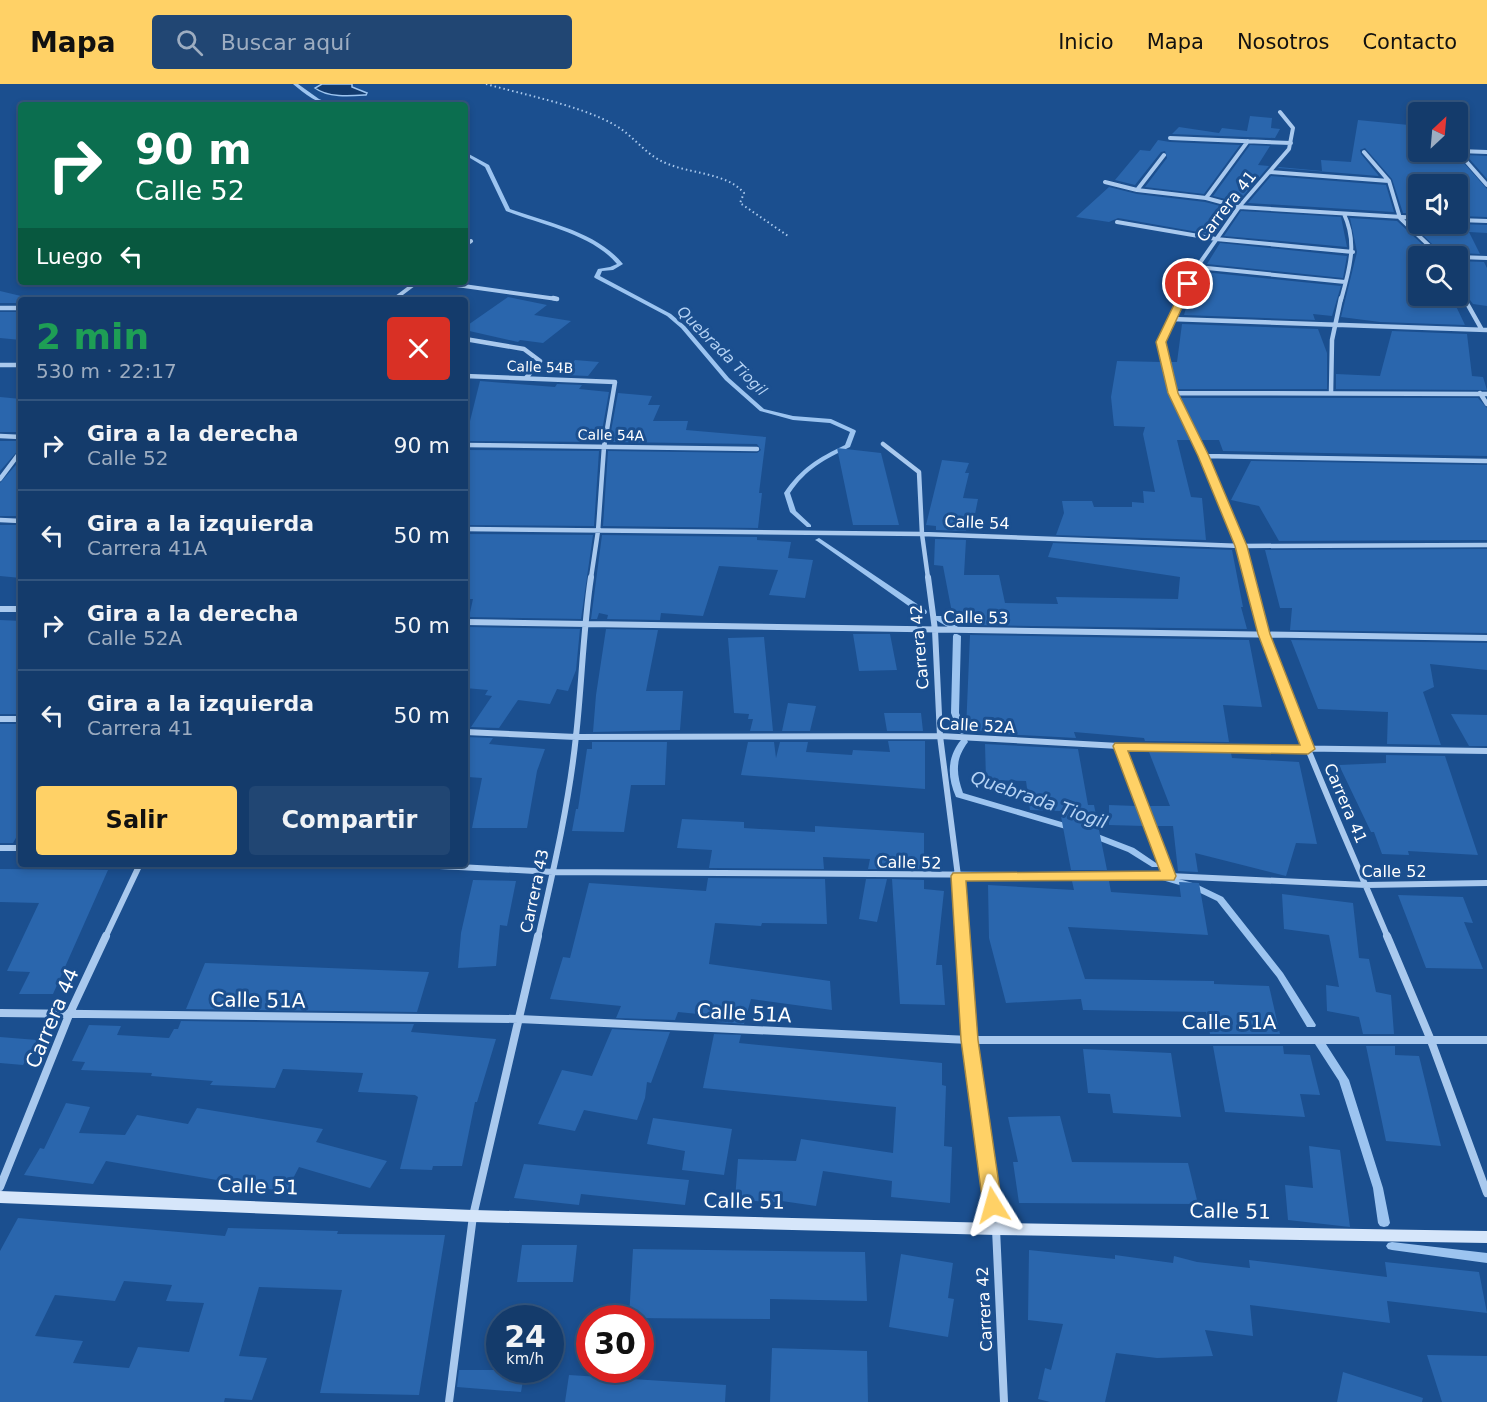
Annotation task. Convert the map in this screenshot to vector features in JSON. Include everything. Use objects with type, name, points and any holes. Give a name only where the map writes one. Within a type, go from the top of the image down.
[{"type":"street","points":[[1170,138],[1291,143],[1293,128],[1280,112]]},
{"type":"street","points":[[1206,198],[1248,141]]},
{"type":"street","name":"Carrera 41","points":[[1291,143],[1289,149],[1215,239],[1197,267],[1161,342],[1173,393],[1203,456],[1241,546],[1264,634],[1308,749],[1430,1038],[1487,1193]]},
{"type":"street","points":[[1468,151],[1487,152]]},
{"type":"street","points":[[1364,152],[1389,181],[1400,218],[1429,246]]},
{"type":"street","points":[[1137,190],[1164,155]]},
{"type":"street","points":[[1467,162],[1487,185]]},
{"type":"street","points":[[1270,172],[1389,181]]},
{"type":"street","points":[[1105,182],[1137,190],[1206,198],[1239,207],[1408,218]]},
{"type":"street","points":[[1331,393],[1330,370],[1334,324],[1353,252],[1351,225],[1344,214]]},
{"type":"street","points":[[1468,220],[1487,221]]},
{"type":"street","points":[[1117,222],[1215,239],[1353,252]]},
{"type":"street","points":[[1468,257],[1487,258]]},
{"type":"street","points":[[1197,267],[1345,282]]},
{"type":"street","points":[[397,297],[413,285]]},
{"type":"street","points":[[457,285],[557,299]]},
{"type":"street","points":[[1468,304],[1484,330]]},
{"type":"street","points":[[0,308],[18,308]]},
{"type":"street","points":[[1171,319],[1484,330]]},
{"type":"street","points":[[468,340],[524,349],[540,361],[526,378]]},
{"type":"street","points":[[0,365],[18,365]]},
{"type":"street","name":"Calle 54B","points":[[468,376],[615,382]]},
{"type":"street","name":"Carrera 43","points":[[449,1402],[473,1216],[553,872],[576,737],[585,625],[598,531],[604,447],[615,382]]},
{"type":"street","points":[[1173,393],[1487,394]]},
{"type":"street","points":[[1480,393],[1487,404]]},
{"type":"street","points":[[0,436],[18,437]]},
{"type":"street","name":"Carrera 42","points":[[883,444],[919,472],[922,534],[935,630],[940,736],[958,876],[969,1040],[996,1228],[1004,1402]]},
{"type":"street","name":"Calle 54A","points":[[468,445],[757,449]]},
{"type":"street","points":[[0,479],[18,456]]},
{"type":"street","points":[[1203,456],[1487,461]]},
{"type":"street","points":[[0,520],[18,520]]},
{"type":"street","name":"Calle 54","points":[[468,529],[922,534],[1241,546],[1487,545]]},
{"type":"street","points":[[0,609],[18,609]]},
{"type":"street","name":"Calle 53","points":[[468,622],[1487,638]]},
{"type":"street","points":[[0,719],[18,719]]},
{"type":"street","name":"Calle 52A","points":[[468,732],[576,737],[940,736],[1119,746],[1487,751]]},
{"type":"street","points":[[1119,746],[1169,876]]},
{"type":"street","points":[[0,848],[18,848]]},
{"type":"street","name":"Carrera 44","points":[[0,1187],[69,1015],[139,867]]},
{"type":"street","name":"Calle 52","points":[[459,867],[553,872],[1169,876],[1366,885],[1487,883]]},
{"type":"street","name":"Calle 51A","points":[[0,1013],[519,1019],[969,1040],[1430,1038],[1487,1040]]},
{"type":"street","name":"Calle 51","points":[[0,1197],[473,1216],[1487,1237]]},
{"type":"path","points":[[486,84],[597,116],[616,125],[650,156],[670,165],[736,184],[744,193],[740,202],[788,237]]},
{"type":"water","points":[[322,84],[352,84],[352,87],[367,93],[366,95],[333,95],[315,88]]},
{"type":"building","points":[[1250,116],[1272,118],[1271,128],[1280,129],[1275,138],[1172,134],[1179,127],[1219,133],[1222,128],[1247,131]]},
{"type":"building","points":[[1358,120],[1408,125],[1408,162],[1463,162],[1487,189],[1487,217],[1468,216],[1468,174],[1408,174],[1408,213],[1403,213],[1392,179],[1365,148],[1360,150],[1361,154],[1379,176],[1278,168],[1322,171],[1321,160],[1351,162]]},
{"type":"building","points":[[1158,140],[1240,145],[1204,194],[1145,187],[1167,158],[1165,151],[1161,152],[1135,185],[1115,180],[1140,150],[1150,151]]},
{"type":"building","points":[[1250,145],[1270,146],[1258,165],[1269,166],[1238,202],[1213,196]]},
{"type":"building","points":[[1468,155],[1487,156],[1487,179],[1468,157]]},
{"type":"building","points":[[1271,176],[1386,185],[1394,212],[1248,203]]},
{"type":"building","points":[[1109,187],[1137,194],[1205,202],[1232,209],[1215,235],[1118,218],[1109,222],[1076,217]]},
{"type":"building","points":[[1241,211],[1341,217],[1347,247],[1224,236]]},
{"type":"building","points":[[1350,218],[1397,221],[1408,231],[1408,234],[1411,234],[1424,246],[1408,246],[1408,306],[1456,306],[1465,325],[1380,322],[1341,317],[1357,252]]},
{"type":"building","points":[[1468,224],[1487,225],[1487,233],[1469,232],[1480,254],[1468,253],[1468,246],[1434,246],[1422,234],[1468,234]]},
{"type":"building","points":[[1220,243],[1347,256],[1343,278],[1207,264]]},
{"type":"building","points":[[1468,261],[1484,262],[1487,268],[1487,306],[1473,304],[1468,297]]},
{"type":"building","points":[[1203,272],[1341,286],[1332,316],[1313,314],[1315,320],[1184,315],[1189,298]]},
{"type":"building","points":[[0,291],[21,296],[18,297],[18,303],[0,303]]},
{"type":"building","points":[[508,297],[547,305],[534,315],[571,321],[543,343],[520,340],[518,342],[468,331],[468,325]]},
{"type":"building","points":[[0,312],[18,312],[18,340],[0,338]]},
{"type":"building","points":[[1182,324],[1318,329],[1327,353],[1327,389],[1177,389],[1170,362],[1177,362]]},
{"type":"building","points":[[1392,331],[1467,334],[1472,376],[1483,377],[1487,390],[1336,389],[1336,374],[1380,376]]},
{"type":"building","points":[[575,360],[599,362],[588,376],[564,375]]},
{"type":"building","points":[[1117,361],[1161,362],[1169,395],[1191,440],[1177,440],[1191,497],[1202,498],[1206,540],[1056,535],[1064,513],[1062,501],[1092,501],[1094,507],[1132,507],[1132,502],[1144,503],[1143,491],[1155,492],[1143,434],[1145,427],[1114,426],[1111,397]]},
{"type":"building","points":[[480,381],[555,387],[557,384],[582,385],[579,389],[609,392],[600,442],[468,441],[468,429]]},
{"type":"building","points":[[618,393],[652,396],[648,405],[660,405],[653,421],[688,421],[686,430],[766,437],[759,493],[762,493],[758,528],[603,526],[608,451],[757,453],[761,450],[757,444],[609,442]]},
{"type":"building","points":[[0,397],[18,399],[18,432],[0,432]]},
{"type":"building","points":[[1180,398],[1478,398],[1487,408],[1487,456],[1223,451],[1219,440],[1201,440]]},
{"type":"building","points":[[0,441],[18,441],[18,450],[0,471]]},
{"type":"building","points":[[837,448],[881,453],[899,525],[853,525]]},
{"type":"building","points":[[468,450],[599,451],[594,526],[468,525]]},
{"type":"building","points":[[942,460],[969,463],[965,473],[969,473],[963,498],[978,499],[973,524],[967,524],[966,531],[936,530],[936,526],[926,525]]},
{"type":"building","points":[[1251,461],[1487,465],[1487,540],[1279,541],[1259,506],[1231,500]]},
{"type":"building","points":[[18,462],[18,516],[0,516],[0,483]]},
{"type":"building","points":[[0,525],[18,525],[18,578],[0,576]]},
{"type":"building","points":[[468,534],[593,535],[581,619],[469,617],[473,599],[468,599]]},
{"type":"building","points":[[602,535],[757,537],[757,540],[791,542],[788,558],[813,560],[805,598],[769,595],[778,570],[719,566],[703,616],[661,613],[660,620],[607,619],[608,615],[599,613],[597,619],[591,619]]},
{"type":"building","points":[[935,539],[966,540],[964,575],[999,575],[1005,603],[1058,604],[1056,597],[1178,599],[1180,577],[1048,557],[1053,543],[1232,550],[1247,629],[970,625],[971,615],[963,615],[962,622],[954,623],[943,566],[934,565]]},
{"type":"building","points":[[1487,549],[1487,633],[1290,630],[1292,608],[1280,608],[1265,550]]},
{"type":"building","points":[[0,620],[18,621],[18,714],[0,714]]},
{"type":"building","points":[[468,627],[580,629],[576,670],[568,691],[557,689],[550,704],[518,700],[499,728],[471,727],[492,696],[485,695],[488,690],[468,688]]},
{"type":"building","points":[[606,629],[658,630],[646,691],[683,691],[680,730],[593,732]]},
{"type":"building","points":[[853,634],[890,634],[897,670],[859,671]]},
{"type":"building","points":[[970,635],[1249,640],[1262,707],[1223,705],[1229,742],[1145,741],[1144,738],[1074,732],[1076,738],[966,730]]},
{"type":"building","points":[[764,637],[773,731],[750,731],[753,719],[748,719],[749,714],[734,713],[728,638]]},
{"type":"building","points":[[1291,640],[1487,643],[1487,670],[1430,664],[1434,687],[1423,692],[1441,745],[1387,744],[1388,712],[1318,709]]},
{"type":"building","points":[[788,703],[816,706],[810,731],[782,731]]},
{"type":"building","points":[[884,713],[921,713],[923,731],[887,731]]},
{"type":"building","points":[[1451,714],[1487,715],[1487,746],[1469,746]]},
{"type":"building","points":[[0,724],[18,724],[18,834],[13,843],[0,843]]},
{"type":"building","points":[[468,737],[493,738],[489,744],[545,749],[537,771],[527,828],[472,828],[482,778],[468,777]]},
{"type":"building","points":[[888,741],[925,741],[925,789],[741,775],[748,742],[774,742],[776,758],[780,742],[808,742],[806,752],[852,755],[853,750],[890,752]]},
{"type":"building","points":[[592,742],[667,742],[665,785],[631,785],[624,832],[572,831],[576,809],[578,809],[587,749],[592,749]]},
{"type":"building","points":[[985,744],[1078,749],[1088,805],[1094,805],[1107,870],[1071,870],[1060,811],[1030,810],[1026,781],[986,780]]},
{"type":"building","points":[[1149,752],[1231,753],[1232,758],[1299,762],[1317,844],[1296,843],[1286,876],[1195,853],[1198,872],[1178,871],[1173,826],[1155,826],[1148,806],[1170,806]]},
{"type":"building","points":[[1386,755],[1445,756],[1478,855],[1408,851],[1409,855],[1382,854],[1374,832],[1371,832],[1339,765],[1386,763]]},
{"type":"building","points":[[1109,805],[1136,806],[1144,826],[1109,825]]},
{"type":"building","points":[[682,819],[744,822],[744,828],[815,832],[815,826],[924,833],[924,869],[891,869],[889,865],[889,869],[868,869],[870,859],[823,857],[824,869],[709,868],[712,850],[677,848]]},
{"type":"building","points":[[0,869],[108,870],[53,994],[19,994],[30,972],[7,971],[39,903],[0,902]]},
{"type":"building","points":[[708,878],[825,879],[827,924],[762,923],[761,926],[715,923],[709,964],[830,981],[832,1010],[751,999],[744,1024],[716,1022],[718,1016],[678,1012],[675,1020],[616,1018],[621,1006],[550,999],[563,957],[570,958],[589,883],[706,891]]},
{"type":"building","points":[[866,879],[887,879],[877,922],[859,919]]},
{"type":"building","points":[[892,879],[924,880],[924,889],[944,891],[936,965],[942,965],[945,1005],[900,1004]]},
{"type":"building","points":[[473,880],[516,881],[507,926],[500,925],[496,966],[458,968],[461,933]]},
{"type":"building","points":[[1072,881],[1109,881],[1111,892],[1181,897],[1179,882],[1199,883],[1208,935],[1068,927],[1085,979],[1214,981],[1214,984],[1269,986],[1280,1034],[1210,1034],[1206,1012],[1083,1010],[1081,999],[1006,1003],[989,938],[988,885],[1074,890]]},
{"type":"building","points":[[1282,894],[1353,903],[1359,958],[1369,959],[1376,992],[1391,995],[1394,1034],[1363,1034],[1359,1017],[1327,1011],[1326,985],[1339,987],[1329,935],[1284,929]]},
{"type":"building","points":[[1398,895],[1463,897],[1473,923],[1464,922],[1483,969],[1426,968]]},
{"type":"building","points":[[205,963],[429,972],[417,1012],[186,1009]]},
{"type":"building","points":[[181,1021],[414,1024],[411,1032],[496,1039],[477,1102],[475,1102],[462,1166],[433,1166],[432,1170],[400,1169],[418,1097],[358,1092],[363,1073],[283,1069],[275,1088],[210,1085],[213,1081],[151,1076],[152,1073],[81,1070],[85,1062],[72,1061],[89,1025],[121,1026],[117,1035],[169,1038],[174,1029],[178,1029]]},
{"type":"building","points":[[612,1029],[670,1032],[651,1083],[647,1082],[645,1098],[637,1120],[584,1110],[575,1131],[538,1124],[562,1070],[592,1076]]},
{"type":"building","points":[[714,1034],[741,1035],[739,1043],[942,1063],[942,1085],[946,1086],[944,1146],[952,1147],[950,1203],[891,1197],[892,1181],[823,1171],[816,1206],[775,1200],[775,1202],[735,1200],[738,1159],[796,1161],[801,1139],[893,1153],[896,1107],[703,1088]]},
{"type":"building","points":[[0,1037],[37,1040],[23,1065],[0,1063]]},
{"type":"building","points":[[1213,1046],[1283,1046],[1284,1054],[1310,1055],[1320,1095],[1300,1094],[1305,1117],[1225,1112]]},
{"type":"building","points":[[1366,1046],[1395,1046],[1395,1055],[1419,1056],[1441,1146],[1386,1141]]},
{"type":"building","points":[[1083,1049],[1171,1053],[1181,1117],[1113,1113],[1110,1094],[1088,1093]]},
{"type":"building","points":[[66,1103],[90,1107],[79,1133],[125,1135],[137,1115],[188,1124],[197,1108],[323,1129],[316,1142],[387,1161],[370,1188],[299,1167],[286,1192],[106,1161],[93,1184],[24,1175],[40,1148],[44,1149]]},
{"type":"building","points":[[1060,1116],[1072,1162],[1188,1163],[1198,1204],[1019,1203],[1013,1162],[1018,1162],[1008,1117]]},
{"type":"building","points":[[653,1118],[732,1129],[724,1175],[682,1170],[685,1151],[647,1144]]},
{"type":"building","points":[[1309,1146],[1340,1150],[1350,1227],[1288,1220],[1285,1185],[1313,1188]]},
{"type":"building","points":[[524,1164],[689,1180],[685,1205],[581,1194],[579,1205],[514,1198]]},
{"type":"building","points":[[18,1218],[225,1236],[228,1228],[338,1231],[337,1234],[445,1235],[419,1395],[320,1393],[342,1290],[259,1287],[239,1356],[267,1358],[252,1400],[225,1398],[224,1402],[0,1402],[0,1251]],"holes":[[[124,1281],[172,1285],[166,1301],[204,1303],[189,1352],[138,1347],[129,1368],[73,1363],[83,1341],[35,1336],[55,1295],[115,1301]]]},
{"type":"building","points":[[522,1245],[577,1245],[573,1282],[517,1282]]},
{"type":"building","points":[[633,1249],[865,1252],[867,1301],[770,1299],[770,1319],[654,1318],[654,1305],[630,1305]]},
{"type":"building","points":[[1029,1250],[1115,1259],[1115,1255],[1173,1263],[1174,1256],[1197,1262],[1250,1268],[1249,1260],[1387,1277],[1385,1262],[1479,1272],[1487,1313],[1387,1301],[1390,1323],[1250,1305],[1253,1336],[1205,1330],[1213,1356],[1157,1358],[1116,1353],[1105,1402],[1050,1402],[1038,1399],[1045,1368],[1051,1370],[1063,1324],[1028,1320]]},
{"type":"building","points":[[901,1254],[953,1263],[948,1298],[954,1299],[948,1337],[889,1327]]},
{"type":"building","points":[[772,1348],[867,1351],[868,1402],[770,1402]]},
{"type":"building","points":[[1427,1355],[1487,1356],[1487,1402],[1442,1402]]},
{"type":"building","points":[[459,1370],[486,1370],[486,1383],[523,1383],[521,1392],[457,1387]]},
{"type":"building","points":[[1343,1372],[1423,1398],[1422,1402],[1337,1402]]},
{"type":"building","points":[[569,1375],[576,1375],[576,1383],[654,1383],[654,1380],[726,1385],[725,1402],[565,1402]]},
{"type":"waterway","name":"Quebrada Tiogil","points":[[295,84],[323,102]]},
{"type":"waterway","name":"Quebrada Tiogil","points":[[468,155],[487,166],[508,210],[569,231],[612,254],[620,264],[611,269],[600,270],[597,277],[669,315],[683,327],[727,379],[762,410],[793,418],[831,421],[853,431],[848,446],[821,459],[806,470],[787,493],[793,512],[809,526]]},
{"type":"waterway","name":"Quebrada Tiogil","points":[[819,540],[923,612]]},
{"type":"waterway","name":"Quebrada Tiogil","points":[[939,618],[954,627]]},
{"type":"waterway","name":"Quebrada Tiogil","points":[[957,636],[955,713],[962,732]]},
{"type":"waterway","name":"Quebrada Tiogil","points":[[964,742],[956,754],[953,767],[959,795],[1072,828]]},
{"type":"waterway","name":"Quebrada Tiogil","points":[[1090,834],[1131,850],[1155,865]]},
{"type":"waterway","name":"Quebrada Tiogil","points":[[1165,878],[1193,886],[1220,899],[1280,975],[1311,1025]]},
{"type":"waterway","name":"Quebrada Tiogil","points":[[1320,1044],[1344,1080],[1378,1188],[1384,1223]]},
{"type":"waterway","name":"Quebrada Tiogil","points":[[1392,1246],[1487,1258]]},
{"type":"route","points":[[993,1205],[969,1040],[958,876],[1169,876],[1119,746],[1308,749],[1264,634],[1241,546],[1203,456],[1173,393],[1161,342],[1188,284]]}]
